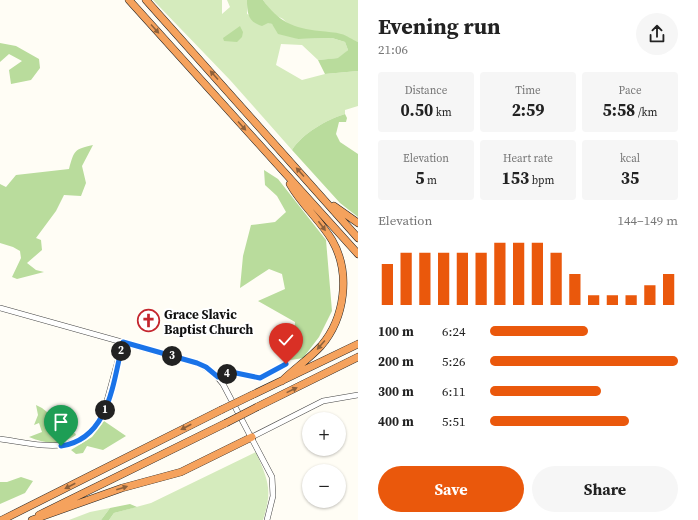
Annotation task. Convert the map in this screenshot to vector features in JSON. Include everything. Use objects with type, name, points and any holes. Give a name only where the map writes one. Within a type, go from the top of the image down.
[{"type":"highway","points":[[129,0],[358,254]]},
{"type":"highway","points":[[146,0],[358,238]]},
{"type":"highway","points":[[282,380],[314,353],[328,337],[336,322],[344,289],[341,262],[332,240],[294,191],[283,172]]},
{"type":"highway","points":[[326,201],[358,223]]},
{"type":"highway","points":[[2,520],[221,410],[358,344]]},
{"type":"highway","points":[[28,520],[358,357]]},
{"type":"highway","points":[[32,520],[122,488],[181,472],[252,437]]},
{"type":"street","points":[[0,308],[197,363],[206,367],[218,377],[252,437],[272,481],[273,496],[266,520]]},
{"type":"street","points":[[0,439],[61,446],[73,443],[88,435],[100,422],[103,416],[123,342]]},
{"type":"street","points":[[218,377],[236,373],[260,378],[286,364]]},
{"type":"street","points":[[252,437],[323,401],[358,395]]},
{"type":"green space","points":[[153,0],[222,0],[222,14],[230,7],[227,0],[247,0],[247,14],[272,24],[298,39],[332,38],[345,42],[348,50],[339,58],[318,60],[302,45],[281,44],[276,65],[302,80],[325,74],[358,71],[358,106],[345,110],[345,114],[316,128],[302,138],[292,150],[230,80]]},
{"type":"green space","points":[[247,0],[263,0],[275,14],[287,23],[294,26],[310,30],[339,33],[358,42],[358,71],[325,74],[318,60],[338,58],[348,50],[345,42],[332,38],[298,39],[278,34],[272,24],[268,23],[262,26],[251,19],[247,9]]},
{"type":"green space","points":[[263,0],[358,0],[358,42],[290,26],[283,19],[273,14]]},
{"type":"green space","points":[[240,26],[243,32],[242,37],[237,42],[224,41],[223,38]]},
{"type":"green space","points":[[0,43],[16,46],[39,59],[40,68],[31,80],[11,84],[9,70],[22,61],[9,54],[0,62]]},
{"type":"green space","points":[[345,114],[347,118],[346,122],[339,122],[336,134],[340,142],[358,154],[358,217],[340,203],[292,150],[302,138],[316,128]]},
{"type":"green space","points":[[93,145],[82,166],[86,183],[81,196],[64,195],[56,211],[36,238],[41,240],[42,250],[27,263],[36,270],[44,272],[17,279],[12,277],[21,258],[20,251],[0,243],[0,184],[6,187],[16,175],[69,169],[72,158],[78,150]]},
{"type":"green space","points":[[264,170],[278,179],[326,240],[332,311],[319,337],[303,358],[285,361],[284,351],[294,338],[295,322],[258,301],[285,289],[282,274],[269,269],[240,288],[243,256],[251,225],[275,222],[286,212],[277,196],[265,185]]},
{"type":"green space","points":[[36,405],[52,416],[58,416],[63,419],[59,436],[75,433],[76,435],[70,439],[53,443],[29,437],[42,432],[39,423],[34,425],[38,415]]},
{"type":"green space","points":[[104,421],[126,436],[103,450],[87,446],[83,453],[76,454],[71,450],[92,437]]},
{"type":"green space","points":[[256,452],[264,470],[268,485],[268,500],[263,520],[109,520],[114,513],[151,503]]},
{"type":"green space","points":[[21,477],[33,481],[25,493],[0,504],[0,482],[7,482]]},
{"type":"green space","points":[[130,504],[137,507],[114,513],[109,520],[101,520],[110,508]]},
{"type":"green space","points":[[110,508],[101,520],[69,520],[90,512]]},
{"type":"place","name":"Grace Slavic Baptist Church","points":[[148,321]]},
{"type":"route","points":[[61,446],[67,446],[82,439],[94,430],[100,422],[109,398],[123,342],[197,363],[206,367],[218,377],[230,373],[236,373],[260,378],[286,364]]}]
